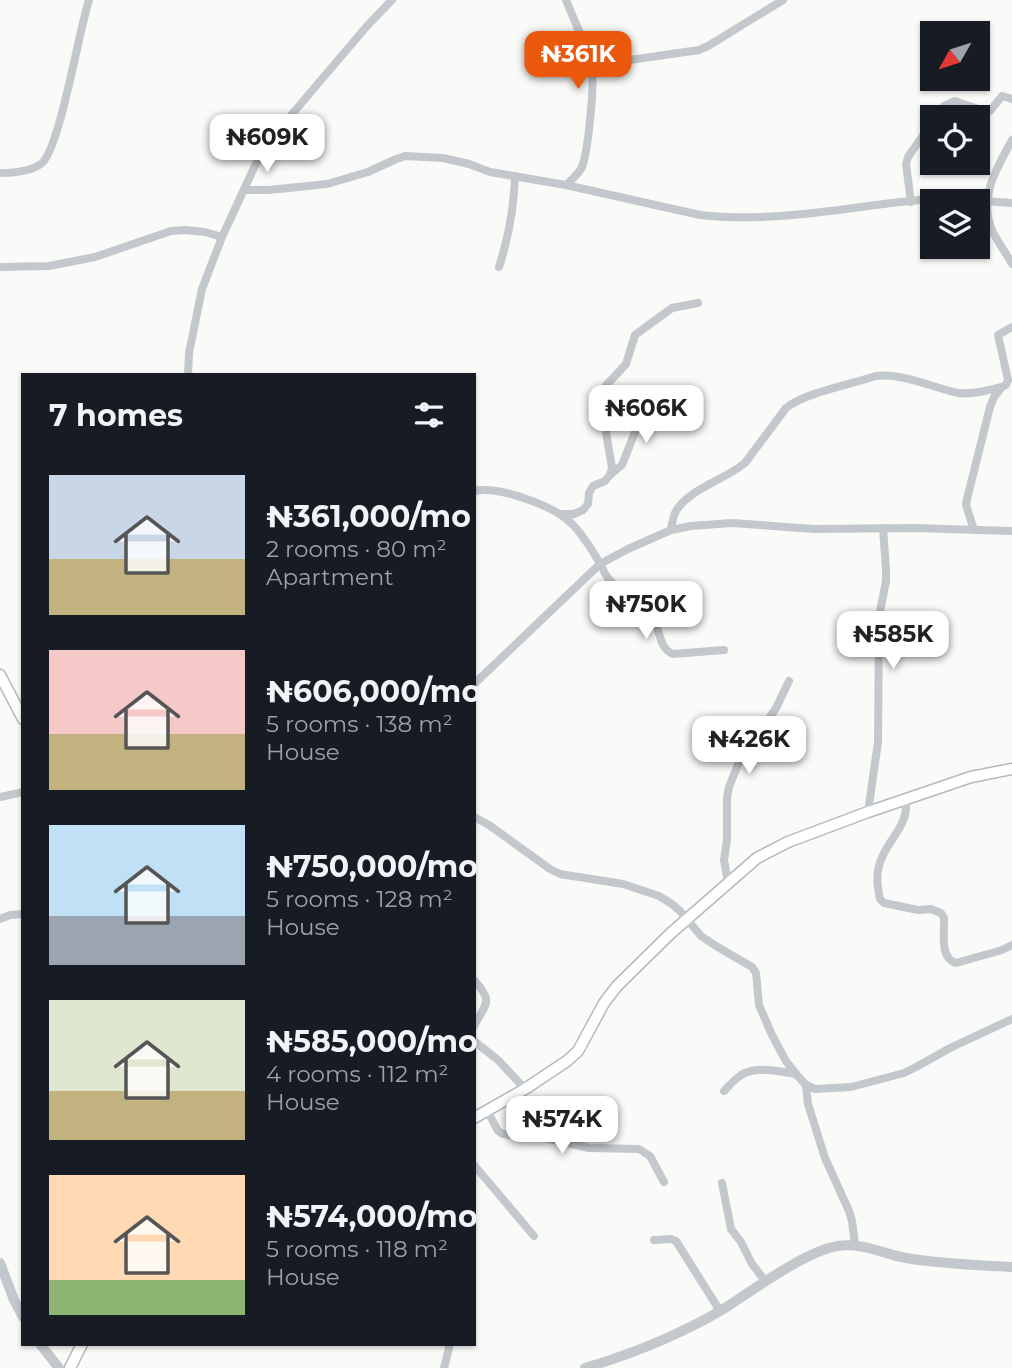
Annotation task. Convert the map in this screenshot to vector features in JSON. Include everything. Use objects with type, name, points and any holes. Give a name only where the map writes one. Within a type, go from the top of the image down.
[{"type":"main road","points":[[0,675],[21,715]]},
{"type":"main road","points":[[478,1115],[568,1061],[578,1051],[604,1003],[617,986],[687,919],[757,858],[771,849],[868,812],[971,777],[1012,769]]},
{"type":"main road","points":[[70,1368],[81,1346]]},
{"type":"street","points":[[0,173],[15,173],[39,165],[51,148],[89,0]]},
{"type":"street","points":[[188,373],[188,353],[202,289],[222,237],[259,157],[367,26],[392,0]]},
{"type":"street","points":[[566,0],[592,72],[593,91],[584,159],[580,171],[566,185]]},
{"type":"street","points":[[588,59],[602,64],[699,50],[783,0]]},
{"type":"street","points":[[592,72],[602,64]]},
{"type":"street","points":[[990,110],[1002,96],[1012,99]]},
{"type":"street","points":[[946,105],[955,101],[967,105]]},
{"type":"street","points":[[911,202],[906,164],[920,137]]},
{"type":"street","points":[[989,189],[1012,140]]},
{"type":"street","points":[[244,190],[327,184],[368,172],[405,156],[443,158],[489,172],[566,185],[700,215],[736,218],[920,201]]},
{"type":"street","points":[[499,267],[508,240],[515,176]]},
{"type":"street","points":[[990,202],[1012,203]]},
{"type":"street","points":[[990,228],[1012,264]]},
{"type":"street","points":[[0,267],[49,266],[95,257],[171,231],[205,232],[222,237]]},
{"type":"street","points":[[610,475],[612,468],[605,426],[598,406],[601,391],[626,364],[635,335],[672,308],[698,303]]},
{"type":"street","points":[[974,530],[966,505],[967,499],[990,407],[994,397],[1008,380],[998,335],[1012,327]]},
{"type":"street","points":[[671,530],[678,508],[693,494],[745,463],[786,408],[803,398],[885,375],[935,385],[958,393],[1002,387]]},
{"type":"street","points":[[561,514],[575,514],[583,510],[588,504],[593,486],[605,481],[622,465],[656,390]]},
{"type":"street","points":[[476,491],[493,489],[561,514],[574,526],[607,578],[652,617],[667,652],[673,654],[724,650]]},
{"type":"street","points":[[476,682],[600,564],[671,530],[732,523],[814,529],[1012,531]]},
{"type":"street","points":[[868,812],[878,742],[879,617],[887,569],[883,528]]},
{"type":"street","points":[[728,882],[724,859],[729,787],[739,762],[776,708],[789,681]]},
{"type":"street","points":[[0,797],[21,792]]},
{"type":"street","points":[[906,800],[904,822],[889,843],[878,867],[880,899],[884,903],[918,910],[931,909],[941,913],[944,918],[945,952],[951,962],[956,963],[1012,945]]},
{"type":"street","points":[[476,818],[560,874],[623,884],[659,896],[672,904],[701,936],[752,967],[756,973],[759,1005],[772,1035],[786,1061],[806,1085],[815,1088],[851,1087],[904,1073],[1012,1019]]},
{"type":"street","points":[[0,919],[21,914]]},
{"type":"street","points":[[476,983],[487,996],[487,1001],[476,1022]]},
{"type":"street","points":[[476,1043],[498,1060],[525,1089]]},
{"type":"street","points":[[724,1091],[736,1078],[747,1072],[758,1070],[796,1074]]},
{"type":"street","points":[[806,1085],[808,1104],[825,1158],[852,1221],[855,1245]]},
{"type":"street","points":[[478,1115],[503,1134],[528,1134],[589,1148],[639,1149],[650,1156],[664,1182]]},
{"type":"street","points":[[476,1167],[534,1236]]},
{"type":"street","points":[[722,1183],[731,1228],[766,1282]]},
{"type":"street","points":[[654,1240],[676,1241],[720,1311]]},
{"type":"street","points":[[585,1368],[615,1364],[720,1311],[818,1251],[838,1245],[855,1245],[905,1258],[1012,1267]]},
{"type":"street","points":[[0,1263],[21,1313]]},
{"type":"street","points":[[42,1346],[59,1368]]},
{"type":"street","points":[[444,1368],[448,1346]]}]
